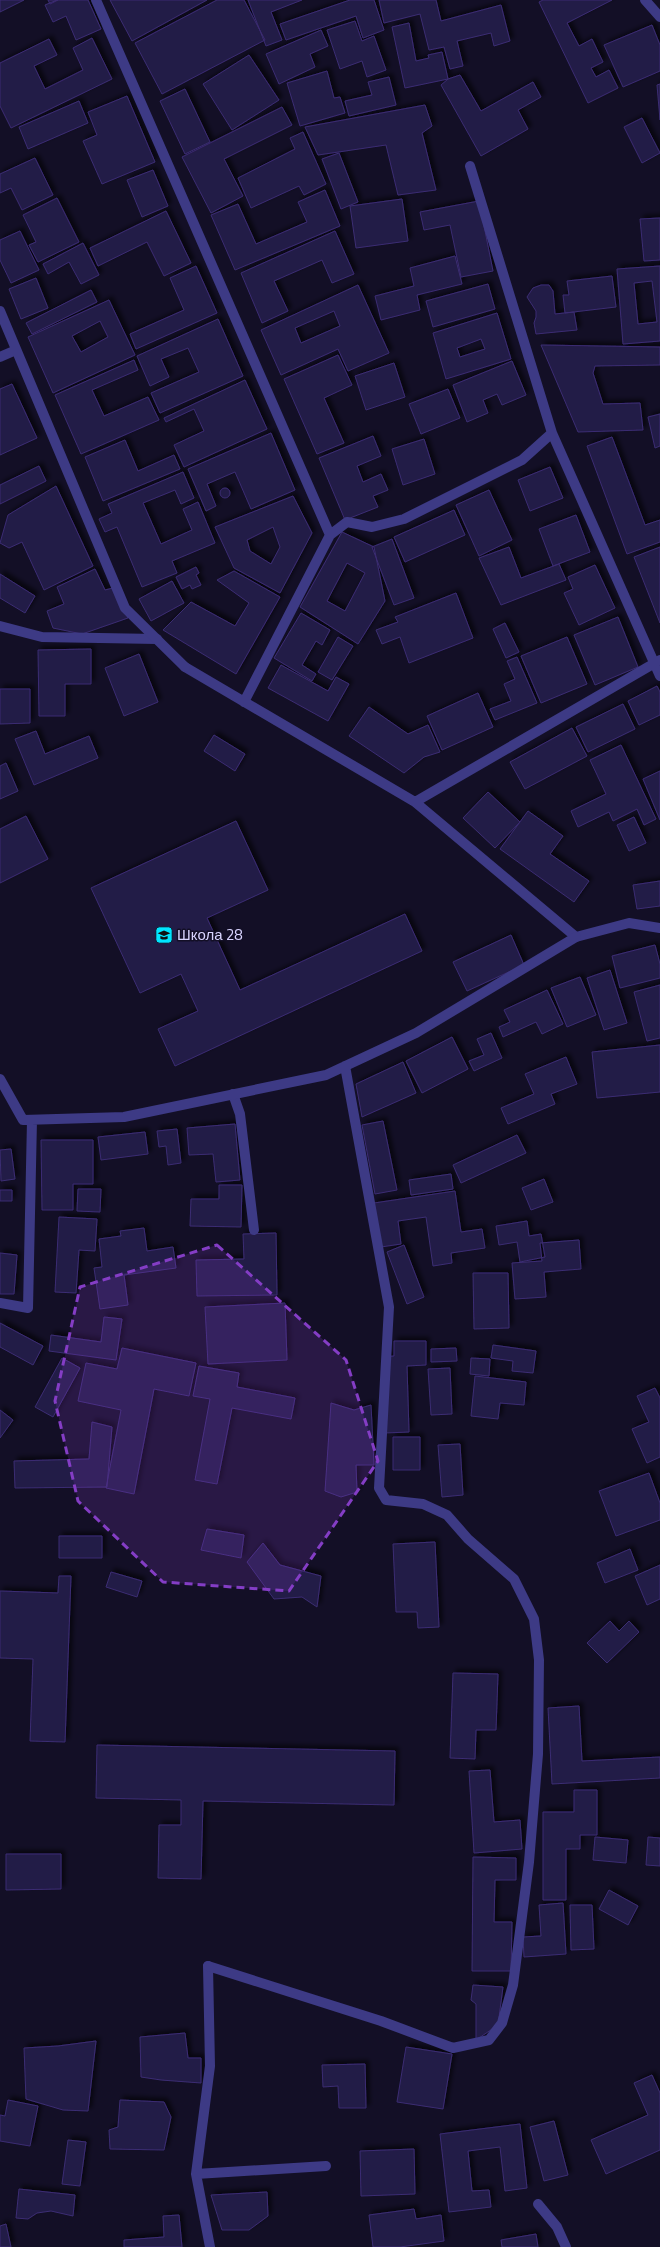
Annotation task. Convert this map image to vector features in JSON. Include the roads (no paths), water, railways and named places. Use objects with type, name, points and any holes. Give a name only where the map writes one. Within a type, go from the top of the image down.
[{"type":"street","points":[[96,0],[330,535]]},
{"type":"street","points":[[645,0],[660,17]]},
{"type":"street","points":[[470,166],[552,433],[657,661],[660,676]]},
{"type":"street","points":[[0,311],[124,608],[185,667],[415,802],[576,937]]},
{"type":"street","points":[[0,358],[16,350]]},
{"type":"street","points":[[244,702],[330,535],[347,522],[372,527],[404,519],[522,460],[552,433]]},
{"type":"street","points":[[0,626],[42,637],[157,639]]},
{"type":"street","points":[[415,802],[657,661]]},
{"type":"street","points":[[0,1079],[23,1120],[32,1120],[124,1117],[326,1075],[416,1033],[576,937],[629,924],[660,928]]},
{"type":"street","points":[[210,2247],[196,2174],[210,2066],[208,1966],[381,2021],[453,2048],[489,2040],[502,2023],[513,1986],[529,1862],[538,1754],[539,1660],[534,1619],[514,1579],[468,1539],[447,1515],[423,1504],[386,1500],[379,1488],[390,1307],[345,1066]]},
{"type":"street","points":[[233,1094],[240,1114],[254,1230]]},
{"type":"street","points":[[0,1303],[28,1308],[32,1120]]},
{"type":"street","points":[[196,2174],[326,2166]]},
{"type":"street","points":[[538,2204],[556,2227],[566,2247]]},
{"type":"place","name":"Школа 28","points":[[164,935]]}]
